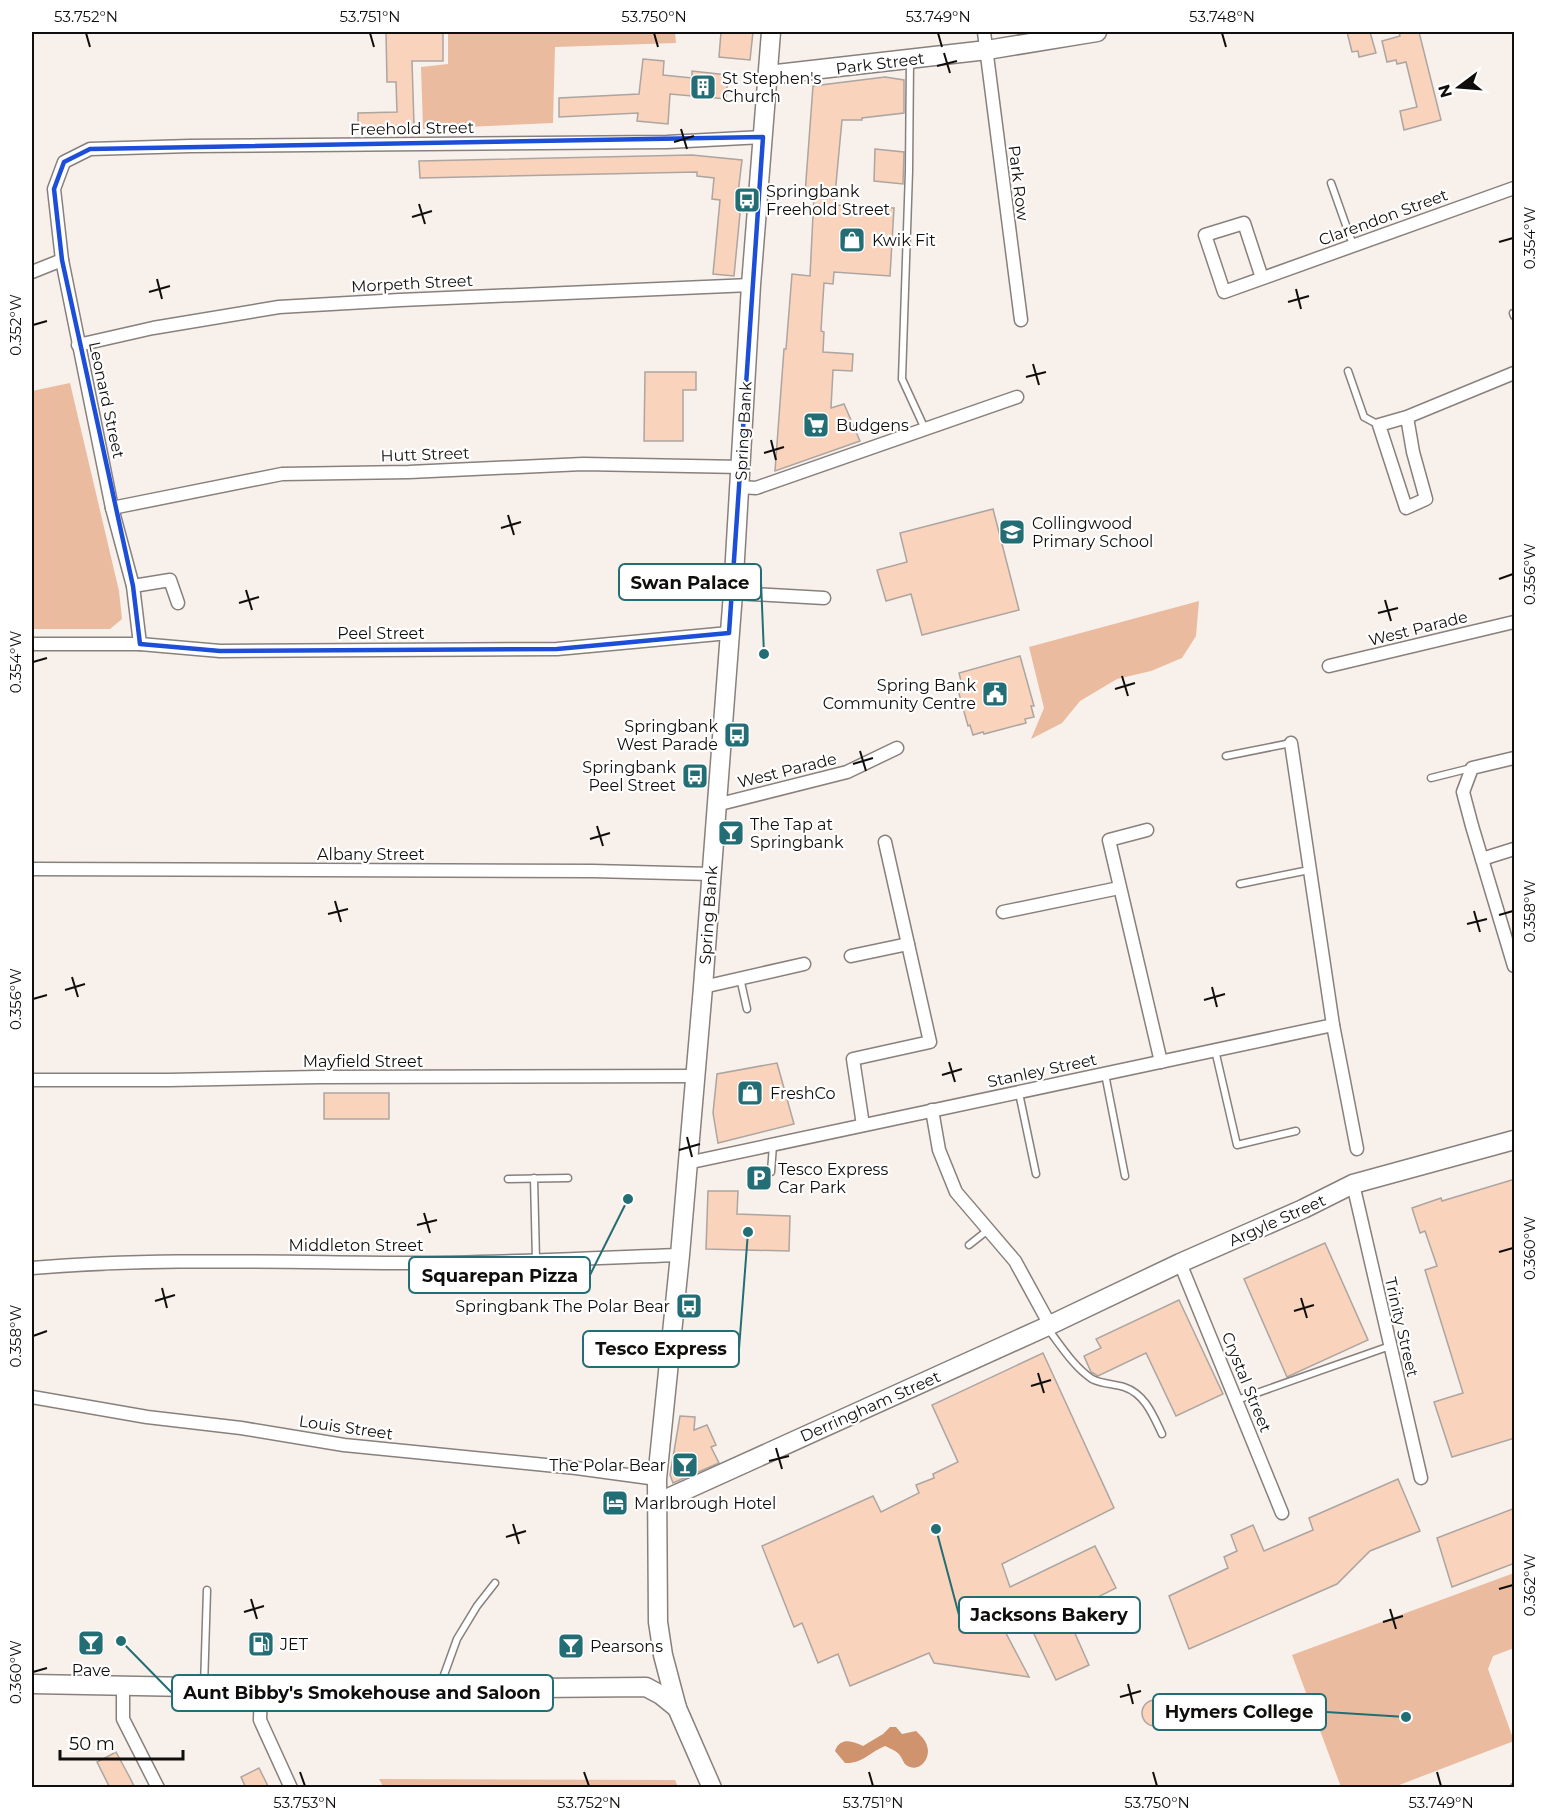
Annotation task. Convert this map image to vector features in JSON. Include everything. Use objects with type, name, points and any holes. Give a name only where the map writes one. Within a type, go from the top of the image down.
[{"type":"street","name":"Spring Bank","points":[[712,1788],[677,1708],[663,1655],[658,1622],[657,1479],[680,1255],[703,987],[742,467],[751,285],[771,32]]},
{"type":"street","name":"Park Row","points":[[984,32],[1021,320]]},
{"type":"street","name":"Park Street","points":[[768,75],[987,50],[1097,32]]},
{"type":"street","name":"Freehold Street","points":[[64,162],[90,149],[667,142],[763,137]]},
{"type":"street","name":"Leonard Street","points":[[64,162],[54,189],[62,260],[112,508],[134,586],[140,644]]},
{"type":"street","name":"Clarendon Street","points":[[1262,278],[1244,223],[1205,235],[1224,292],[1515,188]]},
{"type":"street","points":[[32,272],[62,260]]},
{"type":"street","name":"Morpeth Street","points":[[78,345],[153,328],[279,307],[751,285]]},
{"type":"street","points":[[1407,417],[1413,452],[1426,499],[1406,508],[1379,425],[1407,417],[1515,374]]},
{"type":"street","points":[[740,487],[756,488],[1017,397]]},
{"type":"street","name":"Hutt Street","points":[[112,508],[282,474],[409,472],[584,464],[742,467]]},
{"type":"street","points":[[134,586],[170,580],[178,603]]},
{"type":"street","points":[[733,593],[824,598]]},
{"type":"street","name":"West Parade","points":[[1329,666],[1515,622]]},
{"type":"street","name":"Peel Street","points":[[32,644],[140,644],[220,651],[557,649],[729,633]]},
{"type":"street","points":[[1291,743],[1308,870],[1357,1149]]},
{"type":"street","name":"West Parade","points":[[716,805],[847,772],[897,748]]},
{"type":"street","points":[[1515,758],[1472,768],[1463,792],[1515,966]]},
{"type":"street","points":[[1147,830],[1109,840],[1161,1062]]},
{"type":"street","points":[[863,1125],[853,1059],[930,1042],[885,842]]},
{"type":"street","points":[[1482,859],[1515,849]]},
{"type":"street","name":"Albany Street","points":[[32,869],[593,871],[711,874]]},
{"type":"street","points":[[1003,912],[1119,888]]},
{"type":"street","points":[[851,956],[908,944]]},
{"type":"street","points":[[703,987],[804,964]]},
{"type":"street","name":"Stanley Street","points":[[687,1163],[1334,1025]]},
{"type":"street","name":"Mayfield Street","points":[[32,1080],[695,1076]]},
{"type":"street","points":[[932,1110],[939,1150],[957,1192],[1015,1261],[1048,1325]]},
{"type":"street","name":"Argyle Street","points":[[1048,1325],[1353,1184],[1515,1140]]},
{"type":"street","name":"Trinity Street","points":[[1353,1184],[1421,1478]]},
{"type":"street","name":"Middleton Street","points":[[32,1268],[90,1263],[240,1260],[392,1263],[680,1255]]},
{"type":"street","name":"Crystal Street","points":[[1180,1263],[1282,1513]]},
{"type":"street","name":"Derringham Street","points":[[657,1503],[1048,1325]]},
{"type":"street","name":"Louis Street","points":[[32,1397],[147,1417],[241,1428],[344,1445],[576,1468],[657,1479]]},
{"type":"street","name":"Spring Bank","points":[[646,1688],[657,1680],[663,1655]]},
{"type":"street","points":[[32,1684],[261,1689],[646,1688],[662,1695],[677,1708]]},
{"type":"street","points":[[123,1685],[123,1719],[158,1788]]},
{"type":"street","points":[[261,1689],[260,1720],[291,1788]]},
{"type":"lane","points":[[910,59],[902,379],[925,430]]},
{"type":"lane","points":[[1330,183],[1353,245]]},
{"type":"lane","points":[[1348,371],[1364,417],[1379,425]]},
{"type":"lane","points":[[1226,756],[1291,743]]},
{"type":"lane","points":[[1431,778],[1472,768]]},
{"type":"lane","points":[[1240,884],[1308,870]]},
{"type":"lane","points":[[740,978],[747,1010]]},
{"type":"lane","points":[[1215,1050],[1237,1145],[1296,1131]]},
{"type":"lane","points":[[1104,1074],[1125,1176]]},
{"type":"lane","points":[[1019,1092],[1036,1174]]},
{"type":"lane","points":[[771,1172],[773,1145]]},
{"type":"lane","points":[[534,1178],[536,1260]]},
{"type":"lane","points":[[508,1179],[568,1178]]},
{"type":"lane","points":[[969,1245],[988,1229]]},
{"type":"lane","points":[[1048,1325],[1069,1358],[1090,1377],[1125,1387],[1139,1396],[1153,1415],[1162,1434]]},
{"type":"lane","points":[[1237,1400],[1390,1346]]},
{"type":"lane","points":[[438,1689],[457,1639],[477,1606],[495,1583]]},
{"type":"lane","points":[[204,1687],[207,1590]]},
{"type":"highlighted area","points":[[763,137],[729,633],[557,649],[220,651],[140,644],[133,586],[62,260],[54,189],[64,162],[90,149]]},
{"type":"shaded area","points":[[448,32],[675,32],[676,43],[555,47],[553,123],[423,129],[421,67],[448,64]]},
{"type":"shaded area","points":[[70,383],[119,591],[122,619],[110,629],[32,629],[32,391]]},
{"type":"shaded area","points":[[1199,601],[1196,636],[1182,658],[1151,671],[1117,679],[1080,701],[1062,723],[1031,739],[1044,708],[1029,647]]},
{"type":"shaded area","points":[[1514,1573],[1514,1648],[1493,1656],[1488,1669],[1514,1741],[1394,1787],[1341,1787],[1292,1655]]},
{"type":"shaded area","points":[[890,1727],[896,1727],[902,1734],[916,1731],[923,1738],[928,1754],[922,1765],[914,1768],[908,1766],[898,1753],[885,1746],[851,1763],[845,1763],[835,1751],[843,1742],[863,1746]]},
{"type":"shaded area","points":[[379,1779],[675,1780],[678,1787],[384,1788]]},
{"type":"building","points":[[386,32],[443,32],[443,61],[412,61],[414,125],[358,127],[358,113],[397,112],[396,82],[387,82]]},
{"type":"building","points":[[721,32],[753,32],[750,60],[719,57]]},
{"type":"building","points":[[1347,32],[1370,32],[1376,53],[1359,57],[1358,51],[1352,52]]},
{"type":"building","points":[[1399,32],[1419,32],[1441,120],[1404,130],[1400,111],[1417,107],[1406,62],[1397,64],[1396,60],[1387,62],[1382,41],[1400,36]]},
{"type":"building","points":[[643,59],[664,61],[663,75],[692,78],[692,71],[728,75],[726,99],[670,94],[668,124],[637,121],[638,113],[559,117],[559,98],[639,94]]},
{"type":"building","points":[[885,77],[904,80],[904,113],[862,118],[862,120],[842,120],[834,205],[894,208],[890,276],[834,272],[833,284],[824,283],[821,331],[824,332],[823,352],[853,354],[852,371],[833,370],[831,408],[844,404],[860,441],[775,471],[792,274],[810,276],[814,195],[805,194],[813,86]]},
{"type":"building","points":[[875,149],[904,152],[903,184],[874,181]]},
{"type":"building","points":[[692,155],[742,160],[737,202],[741,203],[734,276],[713,274],[720,200],[712,199],[714,178],[697,176],[697,172],[420,178],[419,161]]},
{"type":"building","points":[[645,372],[696,372],[696,390],[683,390],[683,441],[644,441]]},
{"type":"building","name":"Collingwood Primary School","points":[[993,509],[1019,610],[922,635],[911,594],[886,601],[877,570],[907,562],[900,533]]},
{"type":"building","name":"Spring Bank Community Centre","points":[[1020,656],[1034,706],[1031,706],[1034,717],[1025,719],[1026,723],[973,735],[970,725],[968,726],[956,683],[961,681],[959,673]]},
{"type":"building","name":"FreshCo","points":[[777,1063],[794,1124],[718,1143],[713,1113],[717,1074]]},
{"type":"building","points":[[324,1093],[389,1093],[389,1119],[324,1119]]},
{"type":"building","points":[[1515,1179],[1515,1438],[1452,1457],[1434,1402],[1463,1393],[1425,1270],[1437,1266],[1425,1231],[1420,1233],[1412,1208]]},
{"type":"building","points":[[708,1191],[738,1191],[737,1214],[790,1216],[789,1251],[706,1249]]},
{"type":"building","points":[[1325,1243],[1368,1340],[1287,1377],[1244,1279]]},
{"type":"building","points":[[1179,1300],[1223,1394],[1176,1416],[1146,1353],[1098,1376],[1091,1372],[1084,1356],[1101,1348],[1096,1339]]},
{"type":"building","points":[[1043,1353],[1114,1508],[1002,1564],[1010,1587],[1095,1546],[1116,1588],[1066,1613],[1089,1665],[1056,1680],[1021,1607],[998,1618],[1029,1677],[934,1663],[929,1653],[850,1686],[838,1654],[818,1663],[802,1623],[794,1627],[762,1546],[873,1496],[881,1512],[919,1493],[916,1485],[934,1478],[933,1474],[958,1462],[932,1405]]},
{"type":"building","points":[[680,1416],[695,1417],[694,1430],[707,1425],[716,1445],[711,1447],[719,1463],[673,1483],[670,1475]]},
{"type":"building","points":[[1398,1479],[1420,1531],[1370,1551],[1337,1584],[1189,1649],[1169,1596],[1228,1568],[1224,1557],[1237,1551],[1231,1535],[1253,1525],[1264,1551],[1313,1530],[1309,1518]]},
{"type":"building","points":[[1515,1508],[1515,1563],[1452,1587],[1437,1538]]},
{"type":"building","points":[[1155,1700],[1164,1704],[1168,1713],[1164,1722],[1155,1726],[1146,1722],[1142,1713],[1146,1704]]},
{"type":"building","points":[[116,1752],[135,1788],[110,1788],[97,1762]]},
{"type":"building","points":[[259,1768],[269,1788],[246,1788],[241,1777]]},
{"type":"place","name":"St Stephen's Church","points":[[703,87]]},
{"type":"place","name":"Springbank Freehold Street","points":[[747,200]]},
{"type":"place","name":"Kwik Fit","points":[[852,240]]},
{"type":"place","name":"Budgens","points":[[816,425]]},
{"type":"place","name":"Collingwood Primary School","points":[[1012,532]]},
{"type":"place","name":"Swan Palace","points":[[764,654]]},
{"type":"place","name":"Spring Bank Community Centre","points":[[995,694]]},
{"type":"place","name":"Springbank West Parade","points":[[737,735]]},
{"type":"place","name":"Springbank Peel Street","points":[[695,776]]},
{"type":"place","name":"The Tap at Springbank","points":[[731,833]]},
{"type":"place","name":"FreshCo","points":[[750,1093]]},
{"type":"place","name":"Tesco Express Car Park","points":[[759,1178]]},
{"type":"place","name":"Squarepan Pizza","points":[[628,1199]]},
{"type":"place","name":"Tesco Express","points":[[748,1232]]},
{"type":"place","name":"Springbank The Polar Bear","points":[[689,1306]]},
{"type":"place","name":"The Polar Bear","points":[[685,1465]]},
{"type":"place","name":"Marlbrough Hotel","points":[[615,1503]]},
{"type":"place","name":"Jacksons Bakery","points":[[936,1529]]},
{"type":"place","name":"Aunt Bibby's Smokehouse and Saloon","points":[[121,1641]]},
{"type":"place","name":"Pave","points":[[91,1643]]},
{"type":"place","name":"JET","points":[[261,1644]]},
{"type":"place","name":"Pearsons","points":[[571,1646]]},
{"type":"place","name":"Hymers College","points":[[1406,1717]]}]
